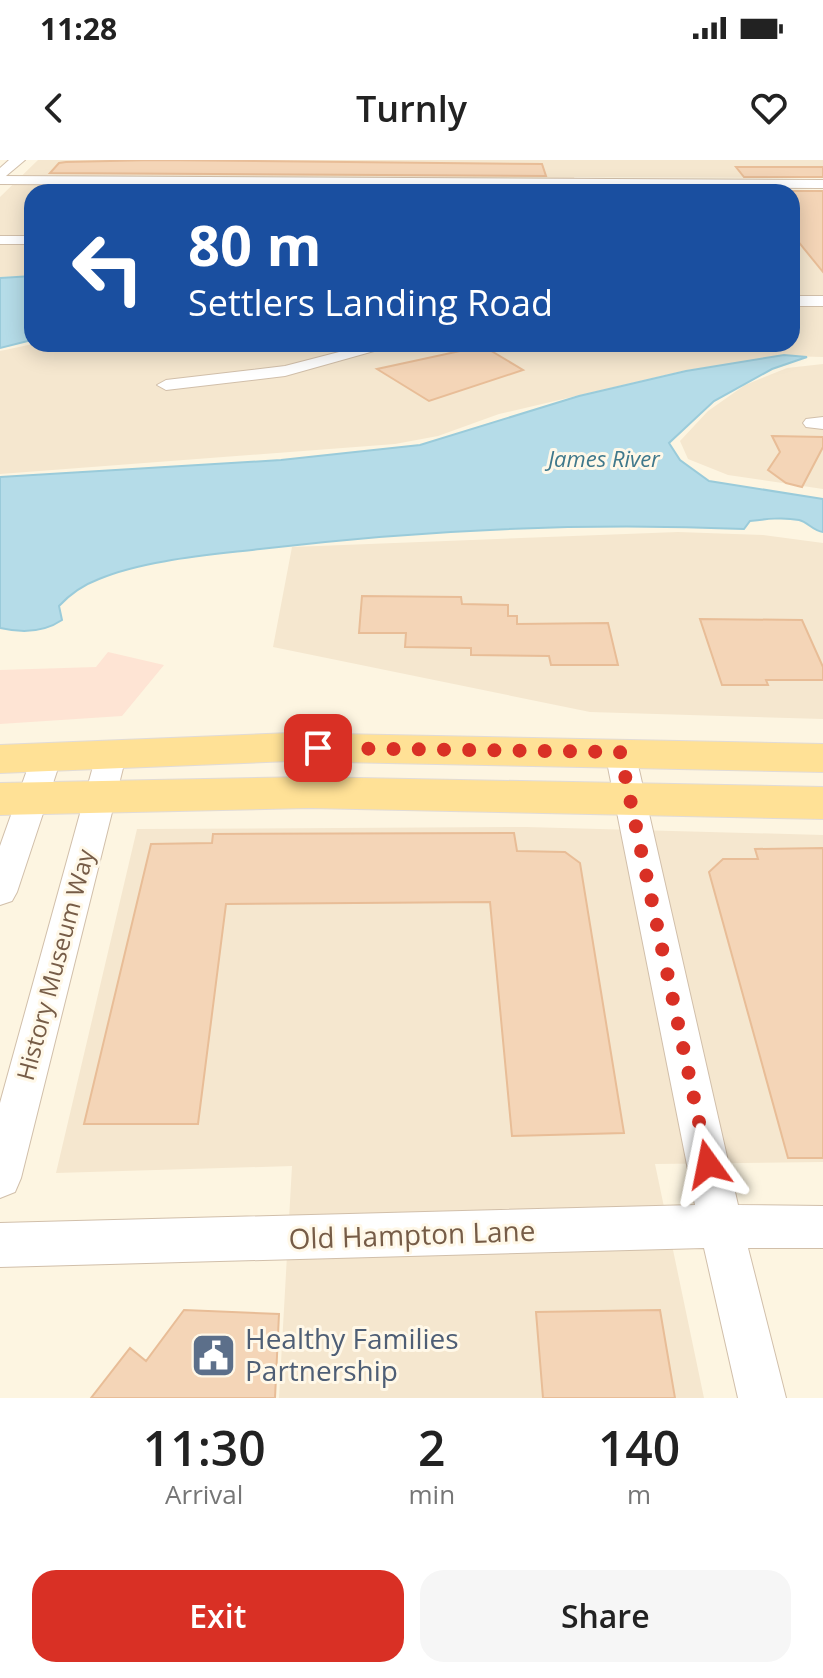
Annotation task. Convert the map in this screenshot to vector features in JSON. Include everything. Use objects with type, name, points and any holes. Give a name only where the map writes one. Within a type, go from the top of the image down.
[{"type":"main road","points":[[0,759],[290,747],[823,758]]},
{"type":"main road","points":[[16,798],[326,792],[823,803]]},
{"type":"street","points":[[0,178],[18,160]]},
{"type":"street","points":[[0,178],[308,182],[592,177],[823,184]]},
{"type":"street","points":[[0,240],[24,240]]},
{"type":"street","points":[[800,300],[823,301]]},
{"type":"street","points":[[166,385],[285,371],[359,352]]},
{"type":"street","name":"History Museum Way","points":[[0,1178],[112,752]]},
{"type":"street","points":[[620,752],[721,1226],[762,1398]]},
{"type":"street","points":[[0,892],[16,798],[47,756]]},
{"type":"street","name":"Old Hampton Lane","points":[[0,1245],[721,1226],[823,1227]]},
{"type":"shaded area","points":[[38,160],[823,160],[823,178],[574,177],[576,184],[24,184],[24,276],[0,277],[0,197]]},
{"type":"shaded area","points":[[800,191],[823,191],[823,357],[782,356],[687,370],[499,414],[438,436],[395,444],[0,474],[0,351],[24,346],[24,352],[800,352]]},
{"type":"shaded area","points":[[823,364],[823,489],[728,475],[688,459],[680,441],[708,411],[745,385],[787,368]]},
{"type":"shaded area","points":[[678,532],[763,535],[823,543],[823,719],[590,712],[273,647],[292,547]]},
{"type":"shaded area","points":[[108,652],[164,665],[122,716],[0,724],[0,670],[96,667]]},
{"type":"shaded area","points":[[526,827],[823,835],[823,1162],[655,1164],[704,1398],[279,1398],[292,1166],[56,1173],[137,829]]},
{"type":"water","points":[[24,276],[24,342],[0,348],[0,278]]},
{"type":"water","name":"James River","points":[[784,355],[807,357],[772,369],[714,401],[669,443],[680,460],[709,481],[823,499],[823,532],[799,520],[774,519],[750,521],[744,529],[562,527],[320,542],[157,563],[117,573],[88,584],[68,597],[59,606],[62,620],[55,624],[32,631],[0,628],[0,477],[281,460],[420,445],[579,396],[686,371]]},
{"type":"building","points":[[66,162],[542,164],[546,176],[50,173],[59,163]]},
{"type":"building","points":[[736,167],[823,167],[823,177],[744,177]]},
{"type":"building","points":[[800,191],[823,191],[823,272],[800,244]]},
{"type":"building","points":[[455,352],[493,352],[523,370],[429,401],[377,369]]},
{"type":"building","points":[[772,436],[823,437],[823,447],[802,487],[786,483],[768,470],[780,452]]},
{"type":"building","points":[[362,596],[461,597],[462,604],[508,605],[508,616],[517,616],[517,624],[608,623],[618,665],[551,665],[549,656],[471,655],[471,648],[405,647],[406,633],[359,633]]},
{"type":"building","points":[[700,619],[802,620],[823,667],[823,680],[766,680],[768,685],[722,685]]},
{"type":"building","points":[[514,833],[517,851],[565,852],[580,863],[624,1133],[512,1136],[490,902],[226,904],[198,1124],[84,1124],[151,844],[212,843],[213,834]]},
{"type":"building","points":[[823,848],[823,1158],[788,1158],[709,872],[723,859],[758,859],[755,849]]},
{"type":"building","name":"Healthy Families Partnership","points":[[184,1310],[279,1314],[275,1398],[91,1398],[130,1348],[146,1361]]},
{"type":"building","points":[[660,1310],[675,1398],[543,1398],[536,1312]]},
{"type":"place","name":"Healthy Families Partnership","points":[[214,1355]]},
{"type":"route","points":[[318,748],[620,752],[708,1164]]}]
